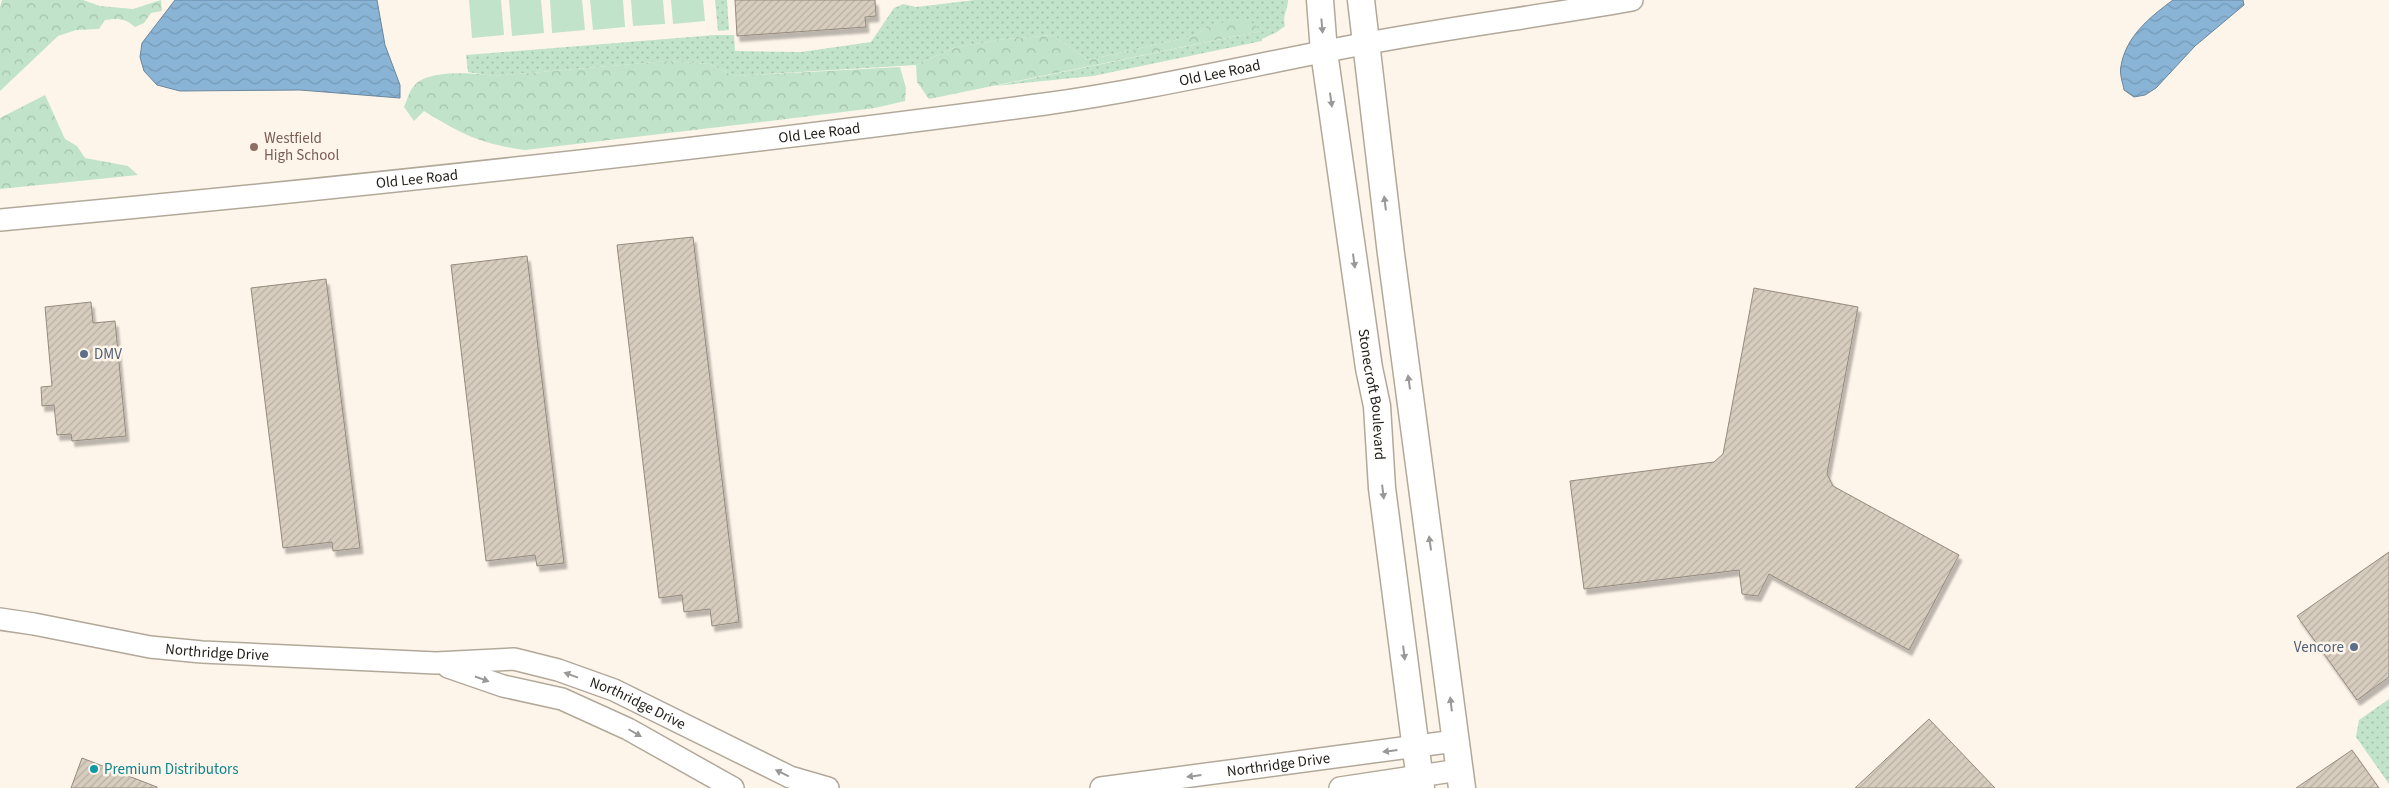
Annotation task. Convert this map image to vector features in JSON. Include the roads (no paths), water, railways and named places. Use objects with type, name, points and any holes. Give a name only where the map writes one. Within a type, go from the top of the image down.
[{"type":"main road","name":"Stonecroft Boulevard","points":[[1320,0],[1324,52],[1369,368],[1377,406],[1382,488],[1420,782]]},
{"type":"main road","points":[[1361,0],[1380,166],[1461,779]]},
{"type":"street","name":"Old Lee Road","points":[[0,220],[276,194],[760,139],[1046,104],[1367,43],[1632,0]]},
{"type":"street","name":"Northridge Drive","points":[[0,619],[150,647],[436,663],[514,659],[558,670],[614,690],[790,777],[828,788]]},
{"type":"street","name":"Northridge Drive","points":[[436,663],[503,686],[562,699],[628,729],[733,788]]},
{"type":"street","name":"Northridge Drive","points":[[1101,788],[1456,741]]},
{"type":"street","name":"Northridge Drive","points":[[1340,788],[1461,779]]},
{"type":"water","points":[[175,0],[377,0],[385,45],[400,85],[400,98],[300,90],[180,91],[157,85],[144,71],[140,57],[142,43]]},
{"type":"water","points":[[2173,0],[2243,0],[2244,5],[2195,46],[2156,88],[2145,95],[2134,97],[2124,90],[2120,72],[2128,45],[2148,20]]},
{"type":"place","name":"Westfield High School","points":[[254,147]]},
{"type":"place","name":"DMV","points":[[84,354]]},
{"type":"place","name":"Vencore","points":[[2354,647]]},
{"type":"place","name":"Premium Distributors","points":[[94,769]]}]
